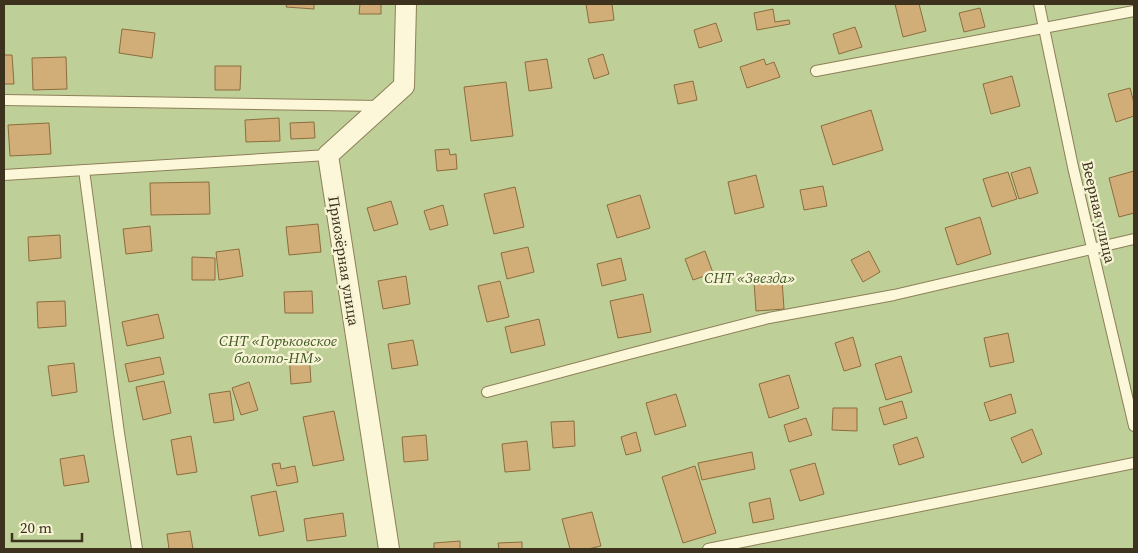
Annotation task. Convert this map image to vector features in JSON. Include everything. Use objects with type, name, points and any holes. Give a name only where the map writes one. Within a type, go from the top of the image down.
[{"type":"street","points":[[328,155],[404,86],[406,4]]},
{"type":"street","name":"Приозёрная улица","points":[[328,155],[389,549]]},
{"type":"lane","name":"Веерная улица","points":[[1039,4],[1073,167],[1134,426]]},
{"type":"lane","points":[[816,71],[1134,11]]},
{"type":"lane","points":[[4,100],[382,106]]},
{"type":"lane","points":[[4,175],[328,155]]},
{"type":"lane","points":[[84,170],[119,433],[137,549]]},
{"type":"lane","points":[[487,392],[769,318],[894,295],[1092,248],[1134,240]]},
{"type":"lane","points":[[708,549],[1134,463]]},
{"type":"green space","name":"СНТ «Звезда»","points":[[4,4],[1134,4],[1134,549],[4,549]]},
{"type":"building","points":[[287,4],[314,4],[314,9],[286,7]]},
{"type":"building","points":[[360,4],[381,4],[381,14],[359,14]]},
{"type":"building","points":[[586,4],[612,4],[614,20],[589,23]]},
{"type":"building","points":[[895,4],[919,4],[926,31],[903,37]]},
{"type":"building","points":[[980,8],[985,27],[964,32],[959,13]]},
{"type":"building","points":[[773,9],[775,22],[789,20],[790,24],[757,30],[754,13]]},
{"type":"building","points":[[716,23],[722,41],[699,48],[694,30]]},
{"type":"building","points":[[855,27],[862,47],[839,54],[833,34]]},
{"type":"building","points":[[122,29],[155,33],[152,58],[119,53]]},
{"type":"building","points":[[603,54],[609,74],[594,79],[588,59]]},
{"type":"building","points":[[4,55],[12,55],[14,84],[4,84]]},
{"type":"building","points":[[66,57],[67,89],[33,90],[32,58]]},
{"type":"building","points":[[547,59],[552,88],[529,91],[525,62]]},
{"type":"building","points":[[764,59],[766,65],[774,62],[780,77],[747,88],[740,67]]},
{"type":"building","points":[[215,66],[241,66],[240,90],[215,90]]},
{"type":"building","points":[[1012,76],[1020,106],[991,114],[983,84]]},
{"type":"building","points":[[693,81],[697,100],[678,104],[674,85]]},
{"type":"building","points":[[506,82],[513,136],[471,141],[464,87]]},
{"type":"building","points":[[1130,88],[1134,103],[1134,116],[1116,122],[1108,94]]},
{"type":"building","points":[[871,110],[883,150],[833,165],[821,126]]},
{"type":"building","points":[[279,118],[280,141],[246,142],[245,120]]},
{"type":"building","points":[[314,122],[315,138],[291,139],[290,123]]},
{"type":"building","points":[[49,123],[51,154],[10,156],[8,125]]},
{"type":"building","points":[[449,149],[450,155],[456,154],[457,169],[437,171],[435,150]]},
{"type":"building","points":[[1030,167],[1038,193],[1019,199],[1011,173]]},
{"type":"building","points":[[1134,171],[1134,213],[1119,217],[1109,178]]},
{"type":"building","points":[[1008,172],[1017,199],[992,207],[983,179]]},
{"type":"building","points":[[756,175],[764,207],[735,214],[728,182]]},
{"type":"building","points":[[209,182],[210,214],[151,215],[150,183]]},
{"type":"building","points":[[823,186],[827,206],[804,210],[800,190]]},
{"type":"building","points":[[515,187],[524,227],[494,234],[484,194]]},
{"type":"building","points":[[640,195],[650,228],[617,238],[607,205]]},
{"type":"building","points":[[391,201],[398,224],[374,231],[367,208]]},
{"type":"building","points":[[443,205],[448,225],[430,230],[424,211]]},
{"type":"building","points":[[980,217],[991,254],[957,265],[945,228]]},
{"type":"building","points":[[318,224],[321,252],[289,255],[286,227]]},
{"type":"building","points":[[150,226],[152,251],[126,254],[123,229]]},
{"type":"building","points":[[60,235],[61,258],[29,261],[28,237]]},
{"type":"building","points":[[528,247],[534,272],[507,279],[501,253]]},
{"type":"building","points":[[239,249],[243,276],[219,280],[216,252]]},
{"type":"building","points":[[705,251],[713,273],[693,280],[685,259]]},
{"type":"building","points":[[869,251],[880,272],[863,282],[851,260]]},
{"type":"building","points":[[192,257],[215,258],[215,280],[192,280]]},
{"type":"building","points":[[621,258],[626,280],[602,286],[597,264]]},
{"type":"building","points":[[406,276],[410,304],[383,309],[378,281]]},
{"type":"building","points":[[782,280],[784,309],[756,311],[754,282]]},
{"type":"building","points":[[500,281],[509,317],[487,322],[478,286]]},
{"type":"building","points":[[312,291],[313,313],[285,313],[284,292]]},
{"type":"building","points":[[643,294],[651,332],[618,338],[610,301]]},
{"type":"building","points":[[65,301],[66,326],[38,328],[37,302]]},
{"type":"building","points":[[158,314],[164,338],[127,346],[122,322]]},
{"type":"building","points":[[539,319],[545,345],[511,353],[505,327]]},
{"type":"building","points":[[1008,333],[1014,362],[990,367],[984,338]]},
{"type":"building","points":[[853,337],[861,366],[844,371],[835,343]]},
{"type":"building","points":[[413,340],[418,365],[392,369],[388,344]]},
{"type":"building","points":[[309,352],[311,382],[291,384],[289,354]]},
{"type":"building","points":[[901,356],[912,392],[886,400],[875,364]]},
{"type":"building","points":[[160,357],[164,374],[129,382],[125,364]]},
{"type":"building","points":[[74,363],[77,392],[52,396],[48,366]]},
{"type":"building","points":[[789,375],[799,408],[769,418],[759,384]]},
{"type":"building","points":[[164,381],[171,413],[143,420],[136,387]]},
{"type":"building","points":[[249,382],[258,410],[241,415],[232,388]]},
{"type":"building","points":[[230,391],[234,420],[214,423],[209,394]]},
{"type":"building","points":[[676,394],[686,426],[655,435],[646,403]]},
{"type":"building","points":[[1011,394],[1016,413],[990,421],[984,403]]},
{"type":"building","points":[[902,401],[907,418],[884,425],[879,408]]},
{"type":"building","points":[[833,408],[857,408],[857,431],[832,430]]},
{"type":"building","points":[[334,411],[344,460],[313,466],[303,417]]},
{"type":"building","points":[[806,418],[812,435],[789,442],[784,425]]},
{"type":"building","points":[[574,421],[575,446],[553,448],[551,422]]},
{"type":"building","points":[[1032,429],[1042,454],[1022,463],[1011,438]]},
{"type":"building","points":[[636,432],[641,451],[626,455],[621,437]]},
{"type":"building","points":[[426,435],[428,460],[404,462],[402,437]]},
{"type":"building","points":[[191,436],[197,472],[177,475],[171,440]]},
{"type":"building","points":[[917,437],[924,457],[899,465],[893,445]]},
{"type":"building","points":[[527,441],[530,470],[505,472],[502,444]]},
{"type":"building","points":[[752,452],[755,469],[702,480],[698,463]]},
{"type":"building","points":[[84,455],[89,482],[64,486],[60,459]]},
{"type":"building","points":[[280,463],[281,469],[295,466],[298,482],[277,486],[272,464]]},
{"type":"building","points":[[815,463],[824,494],[800,501],[790,470]]},
{"type":"building","points":[[695,466],[716,533],[683,543],[662,477]]},
{"type":"building","points":[[276,491],[284,531],[259,536],[251,496]]},
{"type":"building","points":[[770,498],[774,519],[753,523],[749,503]]},
{"type":"building","points":[[592,512],[601,546],[588,549],[570,549],[562,519]]},
{"type":"building","points":[[343,513],[346,536],[307,541],[304,519]]},
{"type":"building","points":[[190,531],[193,549],[169,549],[167,534]]},
{"type":"building","points":[[460,541],[460,549],[434,549],[434,543]]},
{"type":"building","points":[[522,542],[522,549],[499,549],[498,543]]},
{"type":"park label","name":"СНТ «Горьковское болото-НМ»","points":[[278,348]]}]
